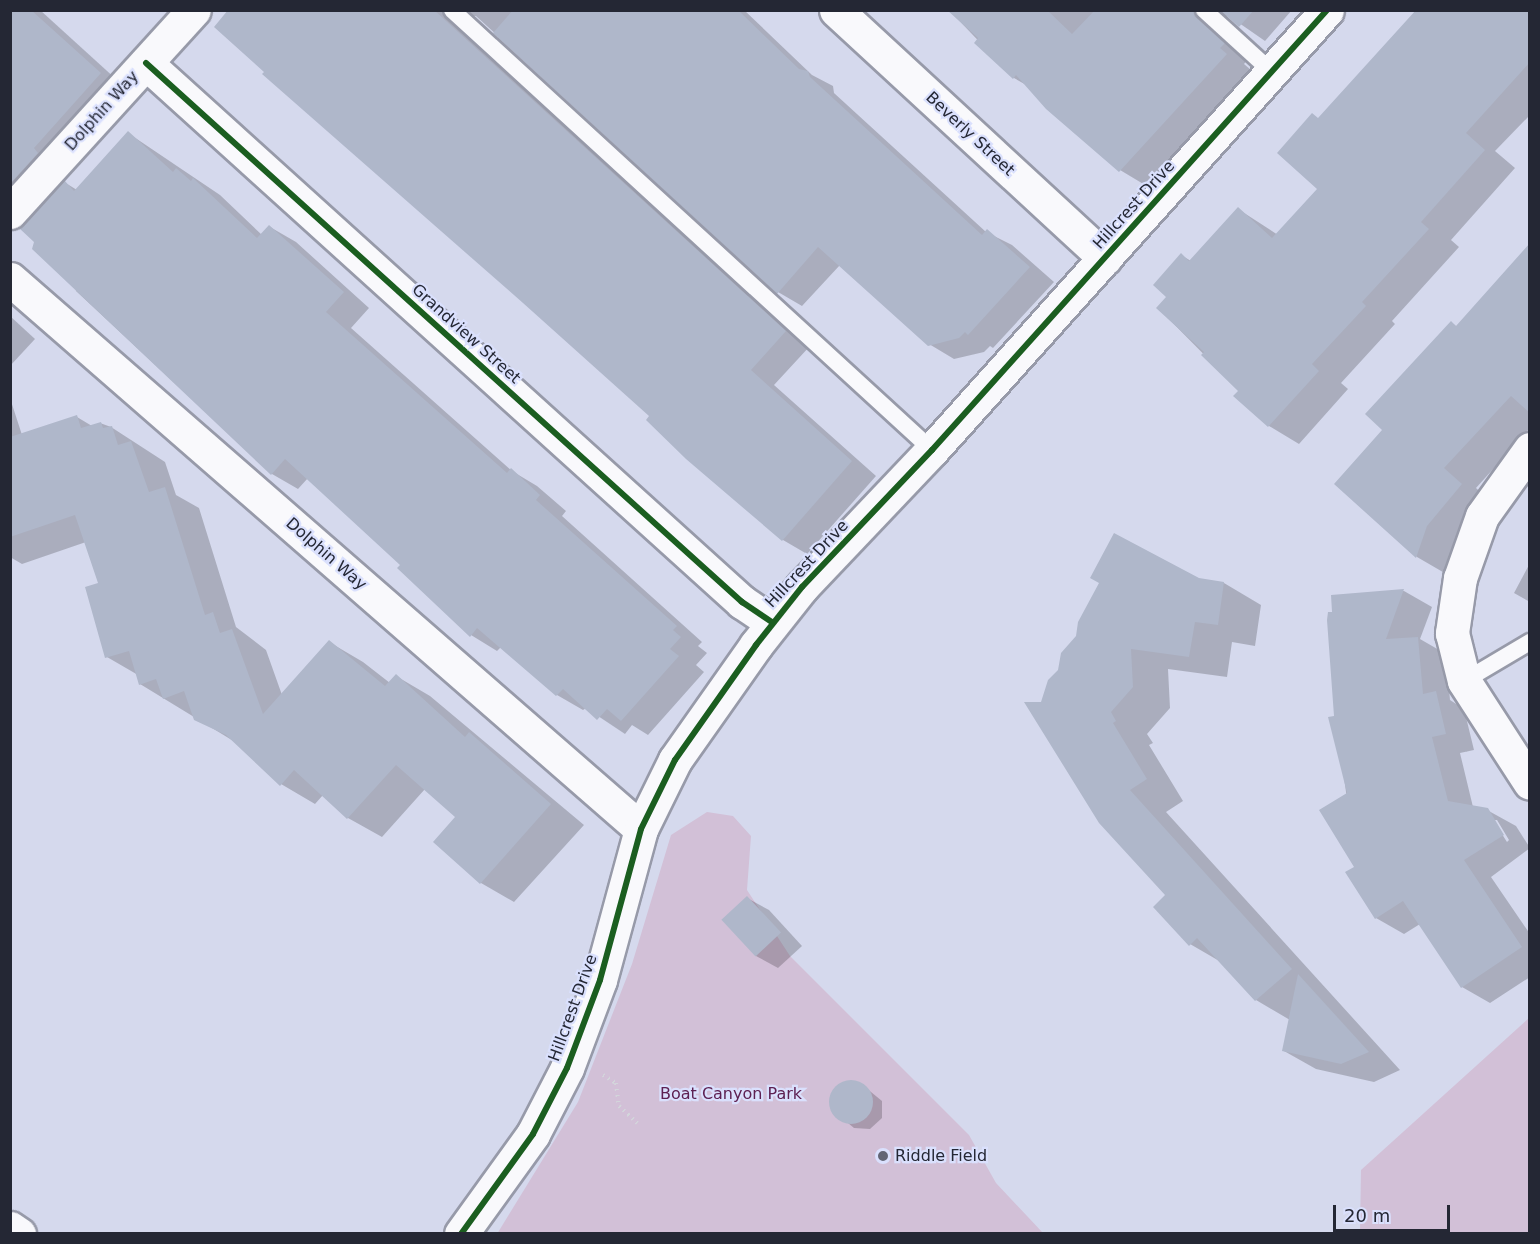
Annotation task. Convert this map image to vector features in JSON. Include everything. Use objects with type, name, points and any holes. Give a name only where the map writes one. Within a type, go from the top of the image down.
[{"type":"street","name":"Dolphin Way","points":[[10,212],[194,10]]},
{"type":"street","name":"Beverly Street","points":[[836,10],[1105,258]]},
{"type":"street","name":"Hillcrest Drive","points":[[461,1233],[533,1134],[567,1068],[600,980],[641,829],[675,760],[772,622],[932,450],[1327,10]]},
{"type":"street","name":"Grandview Street","points":[[146,63],[742,602],[772,622]]},
{"type":"street","name":"Dolphin Way","points":[[10,279],[641,829]]},
{"type":"street","points":[[1530,449],[1482,516],[1460,578],[1452,633],[1464,681],[1530,783]]},
{"type":"street","points":[[10,1228],[19,1233]]},
{"type":"lane","points":[[452,10],[932,450]]},
{"type":"lane","points":[[1204,10],[1272,72]]},
{"type":"lane","points":[[1464,681],[1530,642]]},
{"type":"path","points":[[567,1068],[609,1076],[616,1083],[620,1106],[637,1123]]},
{"type":"green space","name":"Boat Canyon Park","points":[[707,812],[733,816],[751,836],[747,890],[790,956],[969,1135],[996,1183],[1043,1233],[497,1234],[578,1102],[632,964],[671,835]]},
{"type":"green space","points":[[1529,1018],[1529,1233],[1360,1233],[1361,1170]]},
{"type":"building","points":[[10,10],[31,10],[101,73],[34,148],[38,153],[10,184]]},
{"type":"building","points":[[228,10],[434,10],[786,331],[751,370],[852,461],[782,541],[686,459],[646,420],[649,416],[262,74],[264,72],[214,27]]},
{"type":"building","points":[[513,10],[738,10],[799,69],[808,71],[810,77],[982,235],[987,229],[1030,267],[968,335],[965,332],[959,338],[928,346],[818,247],[777,294],[493,33]]},
{"type":"building","points":[[947,10],[1047,10],[1072,34],[1095,10],[1194,10],[1225,43],[1220,48],[1227,54],[1119,172],[1046,109],[1016,75],[1013,79],[974,43],[978,38]]},
{"type":"building","points":[[1220,10],[1254,10],[1239,27]]},
{"type":"building","points":[[1416,10],[1530,10],[1530,62],[1466,133],[1485,150],[1421,222],[1429,229],[1362,302],[1366,306],[1312,364],[1319,371],[1268,427],[1233,396],[1238,391],[1201,355],[1204,352],[1156,308],[1166,297],[1153,285],[1181,253],[1189,261],[1238,207],[1272,238],[1317,189],[1277,153],[1312,113],[1318,118]]},
{"type":"building","points":[[128,131],[173,172],[176,168],[191,181],[193,178],[257,238],[269,225],[344,292],[326,312],[507,473],[511,468],[540,495],[536,500],[677,626],[673,630],[681,637],[670,649],[679,656],[621,721],[607,709],[597,720],[563,689],[556,696],[477,628],[470,637],[397,568],[400,565],[285,459],[271,475],[32,249],[34,242],[19,228],[64,180],[74,191]]},
{"type":"building","points":[[1530,243],[1530,413],[1511,396],[1444,468],[1462,484],[1427,526],[1416,558],[1334,484],[1382,430],[1365,414],[1451,321],[1456,326]]},
{"type":"building","points":[[77,415],[81,428],[101,422],[103,428],[112,426],[118,445],[131,441],[149,492],[165,487],[205,615],[213,612],[220,633],[232,629],[263,714],[329,640],[385,686],[396,674],[465,737],[469,732],[551,804],[480,884],[433,842],[455,817],[396,765],[347,819],[294,770],[280,786],[226,735],[194,720],[184,691],[163,699],[156,679],[139,685],[129,651],[105,658],[85,587],[98,583],[75,515],[10,537],[10,437]]},
{"type":"building","points":[[1114,533],[1199,578],[1224,582],[1218,625],[1195,622],[1189,657],[1131,649],[1133,687],[1111,712],[1116,721],[1113,723],[1147,779],[1130,790],[1292,969],[1255,1001],[1197,938],[1189,946],[1153,907],[1165,895],[1099,823],[1024,702],[1041,702],[1048,680],[1058,670],[1061,653],[1076,636],[1078,622],[1099,583],[1090,578]]},
{"type":"building","points":[[1404,589],[1386,639],[1418,637],[1423,694],[1436,691],[1446,734],[1432,737],[1448,801],[1488,808],[1504,835],[1464,860],[1522,947],[1461,988],[1403,901],[1375,919],[1345,872],[1354,867],[1319,810],[1347,793],[1328,717],[1334,716],[1327,620],[1328,612],[1332,612],[1331,595]]},
{"type":"building","points":[[747,896],[781,933],[756,956],[721,920]]},
{"type":"building","points":[[1298,974],[1369,1052],[1341,1064],[1282,1051]]},
{"type":"building","points":[[851,1080],[866,1087],[873,1102],[866,1117],[851,1124],[836,1117],[829,1102],[836,1087]]},
{"type":"cycle path","points":[[461,1234],[533,1134],[567,1068],[600,980],[641,829],[675,760],[756,645],[802,587],[932,450],[1327,10]]},
{"type":"cycle path","points":[[146,63],[742,602],[772,622]]},
{"type":"place","name":"Riddle Field","points":[[883,1156]]}]
